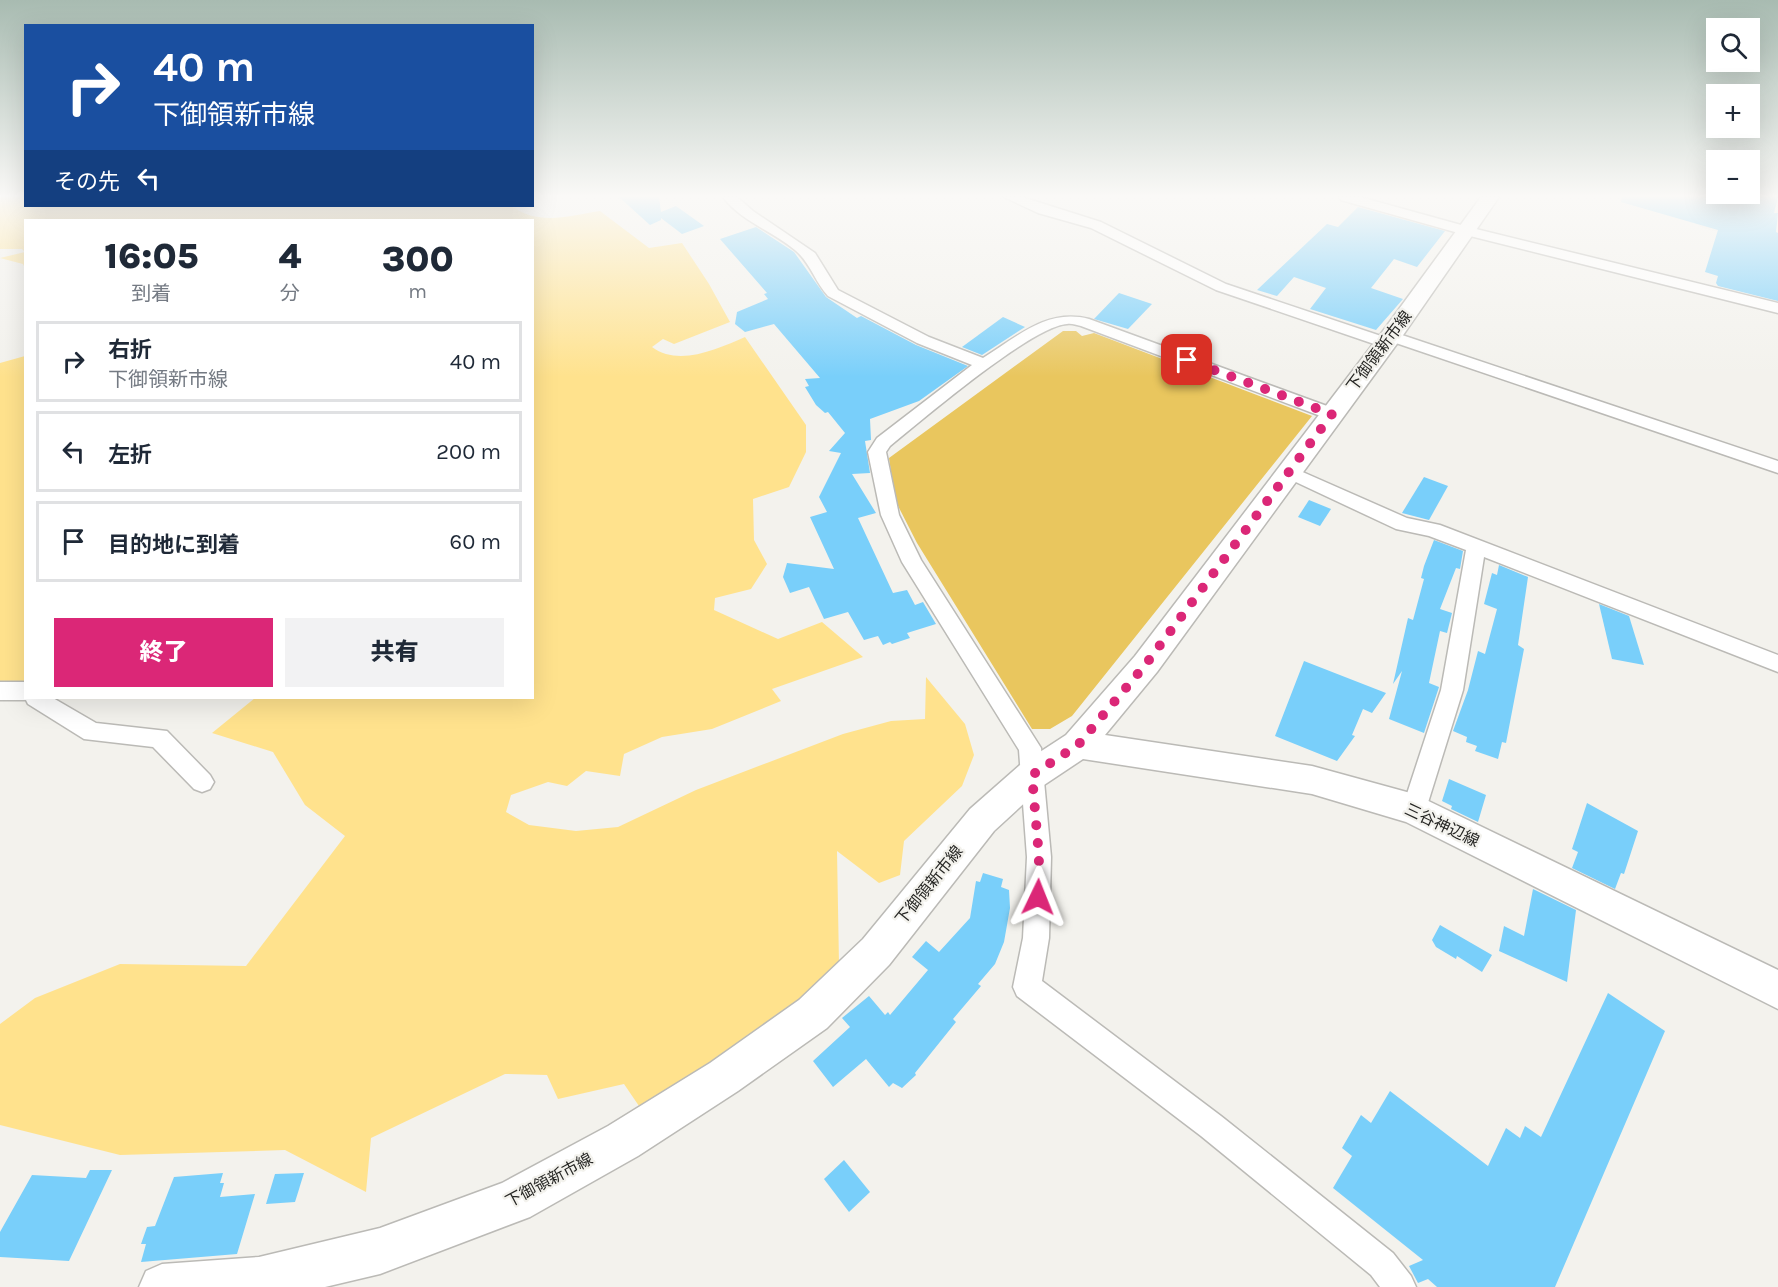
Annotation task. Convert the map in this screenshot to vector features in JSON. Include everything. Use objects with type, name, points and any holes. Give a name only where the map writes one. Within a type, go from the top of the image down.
[{"type":"main road","name":"下御領新市線","points":[[162,1287],[260,1284],[380,1251],[513,1201],[623,1141],[724,1077],[813,1014],[876,952],[982,820],[1032,775],[1078,745],[1146,664],[1448,257]]},
{"type":"main road","name":"三谷神辺線","points":[[1078,745],[1312,780],[1414,809],[1778,990]]},
{"type":"street","points":[[811,257],[825,284],[833,293],[923,340],[984,364]]},
{"type":"street","points":[[1163,257],[1221,287],[1778,467]]},
{"type":"street","points":[[1572,257],[1778,308]]},
{"type":"street","points":[[1332,414],[1084,322],[1067,319],[1046,325],[984,364],[883,442],[877,452],[890,515],[912,562],[1030,748],[1039,857],[1036,938],[1027,987],[1211,1126],[1382,1263],[1400,1287]]},
{"type":"street","points":[[1289,472],[1403,524],[1434,530],[1778,664]]},
{"type":"street","points":[[1414,809],[1452,690],[1476,548]]},
{"type":"street","points":[[0,691],[24,691]]},
{"type":"street","points":[[38,699],[92,732],[159,738],[202,782]]},
{"type":"shaded area","points":[[24,257],[24,266],[23,264],[0,258]]},
{"type":"shaded area","points":[[534,257],[691,257],[730,322],[674,344],[663,339],[652,347],[674,356],[686,356],[710,351],[745,337],[806,425],[806,452],[789,487],[753,499],[754,540],[767,564],[751,589],[715,598],[714,610],[778,639],[822,622],[863,657],[772,689],[781,701],[712,729],[662,737],[624,754],[620,776],[586,771],[567,786],[548,782],[511,795],[506,812],[529,825],[576,831],[618,827],[696,790],[843,734],[891,721],[925,719],[926,677],[965,724],[974,755],[962,786],[904,841],[900,875],[879,883],[837,851],[839,964],[741,1054],[639,1106],[624,1084],[558,1099],[547,1075],[505,1074],[371,1138],[366,1192],[285,1150],[120,1155],[0,1125],[0,1024],[35,998],[120,964],[246,966],[345,836],[305,805],[273,752],[212,733],[254,699],[534,699]]},
{"type":"shaded area","points":[[1063,331],[1076,331],[1082,336],[1094,333],[1312,416],[1072,716],[1050,729],[1032,729],[917,543],[895,500],[889,458]]},
{"type":"shaded area","points":[[24,356],[24,682],[14,689],[0,684],[0,363]]},
{"type":"building","points":[[736,257],[798,257],[826,297],[857,318],[861,316],[916,345],[968,366],[919,401],[870,419],[871,440],[865,441],[870,473],[852,474],[876,513],[858,518],[893,593],[907,590],[915,605],[923,602],[936,624],[907,633],[910,638],[883,645],[878,636],[864,640],[848,612],[824,619],[809,587],[790,593],[783,577],[787,563],[834,569],[810,517],[827,512],[819,497],[841,453],[829,451],[845,433],[828,412],[825,413],[816,405],[805,387],[809,386],[805,379],[820,378],[774,324],[745,332],[735,324],[737,312],[768,299],[764,294],[767,293]]},
{"type":"building","points":[[1292,257],[1425,257],[1417,267],[1394,259],[1371,288],[1403,299],[1376,330],[1310,309],[1326,288],[1294,277],[1277,296],[1257,290]]},
{"type":"building","points":[[1710,257],[1778,257],[1778,301],[1718,286],[1716,283],[1718,276],[1705,272]]},
{"type":"building","points":[[1119,293],[1152,304],[1128,329],[1094,319]]},
{"type":"building","points":[[1003,317],[1025,327],[982,355],[962,347]]},
{"type":"building","points":[[1424,477],[1448,486],[1429,520],[1402,513]]},
{"type":"building","points":[[1309,500],[1331,509],[1320,526],[1298,517]]},
{"type":"building","points":[[1434,540],[1463,551],[1460,569],[1456,568],[1440,609],[1452,613],[1447,633],[1440,631],[1429,683],[1439,687],[1424,733],[1389,719],[1402,671],[1393,684],[1408,618],[1413,620],[1424,579],[1421,578],[1424,566]]},
{"type":"building","points":[[1499,565],[1528,577],[1518,645],[1524,649],[1506,743],[1502,742],[1498,759],[1475,751],[1477,746],[1466,742],[1467,737],[1453,731],[1468,690],[1478,651],[1485,654],[1497,609],[1484,604],[1492,573],[1497,575]]},
{"type":"building","points":[[1599,604],[1629,616],[1644,665],[1612,659]]},
{"type":"building","points":[[1304,661],[1386,693],[1372,713],[1363,709],[1352,735],[1355,736],[1337,761],[1275,736]]},
{"type":"building","points":[[1449,779],[1486,795],[1478,822],[1451,809],[1452,806],[1442,801]]},
{"type":"building","points":[[1587,803],[1638,831],[1624,874],[1621,873],[1615,889],[1572,868],[1578,852],[1572,849]]},
{"type":"building","points":[[983,873],[1003,879],[1001,887],[1009,890],[1010,908],[1004,942],[995,964],[978,984],[981,986],[953,1019],[956,1022],[915,1073],[916,1075],[902,1088],[893,1083],[889,1087],[866,1059],[833,1087],[813,1061],[850,1027],[842,1018],[869,996],[885,1015],[888,1012],[890,1015],[928,970],[912,957],[926,941],[939,952],[970,918],[976,881],[980,882]]},
{"type":"building","points":[[1533,889],[1576,910],[1567,982],[1499,951],[1504,926],[1524,936]]},
{"type":"building","points":[[1440,925],[1492,955],[1482,972],[1457,956],[1456,959],[1436,947],[1432,940]]},
{"type":"building","points":[[1608,993],[1665,1031],[1555,1287],[1437,1287],[1428,1279],[1418,1283],[1409,1266],[1423,1260],[1333,1188],[1352,1156],[1342,1148],[1361,1115],[1371,1123],[1390,1091],[1488,1166],[1506,1128],[1520,1138],[1525,1126],[1541,1137]]},
{"type":"building","points":[[844,1160],[870,1192],[849,1212],[824,1179]]},
{"type":"building","points":[[90,1170],[112,1170],[69,1261],[0,1257],[0,1232],[32,1175],[86,1178]]},
{"type":"building","points":[[223,1173],[220,1183],[224,1183],[220,1197],[255,1194],[237,1254],[141,1262],[146,1244],[141,1244],[147,1227],[155,1226],[174,1177]]},
{"type":"building","points":[[304,1173],[295,1202],[266,1204],[275,1174]]},
{"type":"route","points":[[1038,897],[1039,857],[1032,775],[1078,745],[1146,664],[1332,414],[1187,360]]}]
